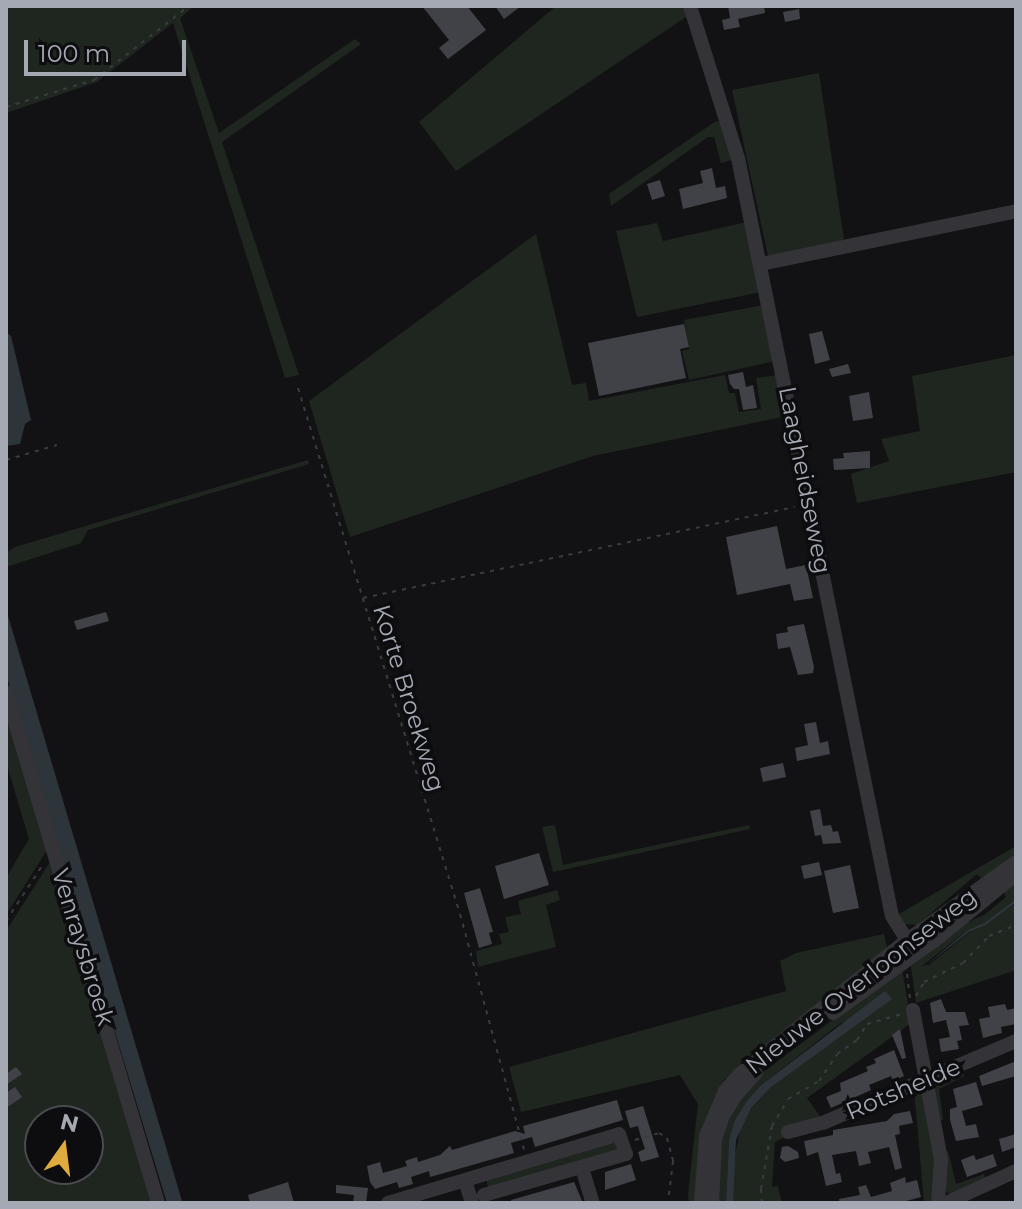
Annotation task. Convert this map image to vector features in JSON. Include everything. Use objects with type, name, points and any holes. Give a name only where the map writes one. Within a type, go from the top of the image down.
[{"type":"street","name":"Laagheidseweg","points":[[690,6],[728,118],[761,264],[892,916],[910,947]]},
{"type":"street","points":[[761,264],[1016,211]]},
{"type":"street","name":"Venraysbroek","points":[[6,692],[158,1203]]},
{"type":"street","name":"Nieuwe Overloonseweg","points":[[701,1203],[706,1136],[725,1091],[749,1067],[910,947],[1016,862]]},
{"type":"street","name":"Nieuwe Overloonseweg","points":[[712,1203],[715,1139],[723,1116],[741,1088],[763,1067],[902,963],[910,947],[1016,874]]},
{"type":"street","points":[[912,1007],[941,1159],[938,1203]]},
{"type":"street","name":"Rotsheide","points":[[788,1132],[825,1122],[1016,1041]]},
{"type":"street","points":[[388,1203],[619,1134],[626,1154],[481,1200],[472,1179]]},
{"type":"street","points":[[582,1168],[593,1203]]},
{"type":"street","points":[[946,1203],[1016,1171]]},
{"type":"path","points":[[6,107],[94,80],[189,6]]},
{"type":"path","points":[[298,388],[361,598]]},
{"type":"path","points":[[6,460],[57,445]]},
{"type":"path","name":"Korte Broekweg","points":[[527,1161],[460,914],[361,598],[809,504]]},
{"type":"path","points":[[6,921],[53,848]]},
{"type":"path","points":[[762,1203],[761,1189],[772,1126],[788,1099],[819,1081],[837,1054],[857,1040],[867,1024],[912,1007],[924,982],[963,963],[989,936],[1016,925]]},
{"type":"path","points":[[902,963],[907,971],[912,1007]]},
{"type":"path","points":[[622,1144],[659,1133],[667,1138],[673,1161],[668,1203]]},
{"type":"shaded area","points":[[6,6],[194,6],[180,18],[219,133],[355,39],[361,44],[222,142],[299,375],[285,378],[173,23],[97,82],[6,113]]},
{"type":"shaded area","points":[[556,6],[685,6],[689,15],[456,171],[419,122]]},
{"type":"shaded area","points":[[819,73],[844,240],[768,256],[732,90]]},
{"type":"shaded area","points":[[716,121],[723,122],[732,160],[721,163],[714,137],[708,137],[611,206],[609,194]]},
{"type":"shaded area","points":[[747,222],[761,292],[637,317],[616,231],[657,223],[663,241]]},
{"type":"shaded area","points":[[536,234],[572,385],[586,383],[589,401],[725,375],[729,393],[735,393],[739,412],[761,409],[756,378],[777,375],[787,416],[593,456],[350,537],[309,401]]},
{"type":"shaded area","points":[[764,305],[775,361],[689,380],[682,351],[689,349],[684,320]]},
{"type":"shaded area","points":[[6,332],[11,336],[31,420],[25,424],[20,444],[6,446]]},
{"type":"shaded area","points":[[1016,355],[1016,472],[857,503],[851,474],[889,461],[881,439],[920,431],[912,376]]},
{"type":"shaded area","points":[[308,460],[309,464],[88,530],[81,543],[6,567],[6,553],[15,547]]},
{"type":"shaded area","points":[[6,609],[182,1201],[177,1203],[167,1203],[6,674]]},
{"type":"shaded area","points":[[6,713],[47,850],[6,915],[6,878],[29,839],[6,762]]},
{"type":"shaded area","points":[[555,825],[563,865],[749,825],[750,829],[553,872],[542,827]]},
{"type":"shaded area","points":[[1016,846],[1016,858],[1000,870],[981,878],[977,874],[917,925],[904,924],[899,914]]},
{"type":"shaded area","points":[[50,862],[154,1203],[6,1203],[6,931]]},
{"type":"shaded area","points":[[1016,878],[1016,899],[984,923],[968,930],[922,966],[929,965],[970,932],[986,925],[1016,902],[1016,970],[916,1003],[911,966],[960,926],[984,915],[1006,897],[1004,892]]},
{"type":"shaded area","points":[[557,890],[560,900],[546,905],[556,947],[478,967],[476,951],[502,944],[499,934],[509,932],[505,917],[521,914],[518,901]]},
{"type":"shaded area","points":[[1016,899],[986,925],[969,932],[923,968],[968,930],[984,923]]},
{"type":"shaded area","points":[[884,934],[888,952],[756,1057],[753,1053],[746,1058],[748,1062],[723,1081],[727,1085],[699,1203],[689,1203],[688,1194],[698,1104],[680,1075],[521,1112],[509,1067],[786,991],[780,961],[796,953]]},
{"type":"shaded area","points":[[902,968],[911,1023],[807,1098],[822,1119],[775,1142],[772,1187],[778,1186],[782,1203],[733,1203],[733,1164],[741,1126],[751,1108],[770,1088],[891,999],[838,1025],[760,1086],[747,1101],[729,1140],[726,1203],[715,1203],[721,1131],[751,1081]]},
{"type":"shaded area","points":[[885,991],[892,999],[770,1088],[751,1108],[736,1140],[733,1203],[726,1203],[729,1140],[735,1120],[747,1101],[760,1086]]},
{"type":"shaded area","points":[[962,1068],[964,1076],[939,1089],[943,1120],[938,1119],[932,1083]]},
{"type":"shaded area","points":[[914,1087],[921,1087],[937,1157],[931,1203],[924,1203]]},
{"type":"shaded area","points":[[615,1141],[617,1152],[490,1189],[487,1184],[487,1179]]},
{"type":"shaded area","points":[[948,1151],[956,1184],[984,1174],[986,1180],[949,1194],[944,1190],[942,1152]]},
{"type":"building","points":[[422,6],[467,6],[486,30],[448,59],[439,48],[449,40]]},
{"type":"building","points":[[495,6],[521,6],[504,19]]},
{"type":"building","points":[[728,6],[764,6],[765,13],[738,19],[740,27],[724,30],[722,20],[730,18]]},
{"type":"building","points":[[799,9],[800,19],[785,22],[783,12]]},
{"type":"building","points":[[712,168],[716,188],[725,186],[727,198],[683,209],[679,189],[703,183],[700,171]]},
{"type":"building","points":[[660,180],[665,196],[652,200],[647,184]]},
{"type":"building","points":[[684,324],[689,347],[680,349],[686,378],[599,396],[588,343]]},
{"type":"building","points":[[822,331],[830,360],[815,364],[809,334]]},
{"type":"building","points":[[848,364],[851,373],[832,377],[829,369]]},
{"type":"building","points":[[743,372],[746,387],[753,385],[757,408],[743,410],[739,389],[734,389],[730,384],[728,375]]},
{"type":"building","points":[[869,392],[873,418],[853,421],[849,396]]},
{"type":"building","points":[[870,451],[870,468],[834,470],[833,459],[844,458],[843,453]]},
{"type":"building","points":[[777,526],[786,569],[806,565],[813,598],[794,601],[790,584],[737,595],[726,537]]},
{"type":"building","points":[[106,612],[109,621],[77,630],[74,621]]},
{"type":"building","points":[[804,624],[814,667],[813,673],[798,675],[790,647],[778,649],[776,634],[788,632],[787,627]]},
{"type":"building","points":[[816,722],[820,743],[828,741],[830,754],[797,761],[795,748],[808,745],[804,724]]},
{"type":"building","points":[[783,763],[786,777],[763,782],[760,768]]},
{"type":"building","points":[[820,809],[823,826],[831,825],[833,832],[838,831],[841,843],[823,844],[821,835],[815,836],[810,811]]},
{"type":"building","points":[[539,853],[549,885],[504,899],[495,866]]},
{"type":"building","points":[[819,862],[822,875],[804,879],[801,866]]},
{"type":"building","points":[[850,865],[859,908],[833,913],[824,871]]},
{"type":"building","points":[[480,888],[493,932],[489,933],[492,944],[479,948],[464,893]]},
{"type":"building","points":[[941,999],[946,1012],[965,1012],[969,1025],[959,1026],[962,1040],[957,1041],[959,1049],[941,1052],[939,1039],[950,1037],[946,1020],[933,1023],[930,1003]]},
{"type":"building","points":[[1005,1004],[1007,1010],[1016,1008],[1016,1024],[1001,1027],[1002,1033],[983,1038],[979,1019],[990,1017],[988,1007]]},
{"type":"building","points":[[900,1029],[906,1058],[902,1059],[892,1035]]},
{"type":"building","points":[[894,1050],[904,1076],[893,1081],[891,1076],[869,1085],[871,1090],[831,1108],[826,1097],[841,1091],[840,1083],[868,1071],[866,1067],[876,1063],[874,1059]]},
{"type":"building","points":[[1016,1061],[1016,1076],[982,1086],[979,1076]]},
{"type":"building","points":[[16,1067],[22,1074],[6,1085],[6,1074]]},
{"type":"building","points":[[976,1082],[983,1105],[962,1111],[966,1126],[976,1124],[979,1137],[956,1141],[950,1120],[950,1109],[957,1107],[953,1089]]},
{"type":"building","points":[[15,1087],[22,1097],[6,1108],[6,1093]]},
{"type":"building","points":[[617,1100],[623,1120],[535,1147],[532,1137],[511,1143],[514,1153],[430,1177],[429,1171],[411,1177],[413,1184],[399,1188],[397,1182],[375,1189],[370,1182],[367,1166],[380,1162],[383,1173],[407,1166],[405,1161],[417,1157],[418,1162],[440,1155],[450,1146],[452,1150],[515,1131],[525,1134],[523,1126]]},
{"type":"building","points":[[643,1106],[659,1157],[641,1162],[638,1152],[645,1149],[638,1126],[630,1128],[625,1111]]},
{"type":"building","points":[[910,1111],[913,1123],[899,1126],[900,1134],[895,1135],[902,1168],[895,1170],[889,1147],[868,1152],[871,1163],[859,1166],[856,1151],[832,1155],[836,1174],[840,1173],[842,1182],[826,1186],[818,1152],[807,1156],[804,1141],[833,1135],[833,1130],[887,1121],[894,1114]]},
{"type":"building","points":[[1016,1134],[1016,1147],[1002,1152],[999,1139]]},
{"type":"building","points":[[788,1146],[798,1152],[799,1158],[785,1162],[780,1158],[782,1147]]},
{"type":"building","points":[[993,1154],[997,1166],[967,1177],[961,1160],[974,1155],[976,1160]]},
{"type":"building","points":[[631,1164],[636,1180],[605,1190],[605,1172]]},
{"type":"building","points":[[905,1177],[906,1183],[917,1180],[921,1197],[899,1203],[840,1203],[839,1199],[860,1195],[858,1187],[866,1185],[871,1197],[892,1191],[890,1183]]},
{"type":"building","points":[[288,1182],[294,1203],[250,1203],[248,1195]]},
{"type":"building","points":[[574,1182],[583,1203],[512,1203],[511,1200]]},
{"type":"building","points":[[336,1185],[368,1188],[366,1203],[353,1203],[354,1195],[336,1193]]}]
